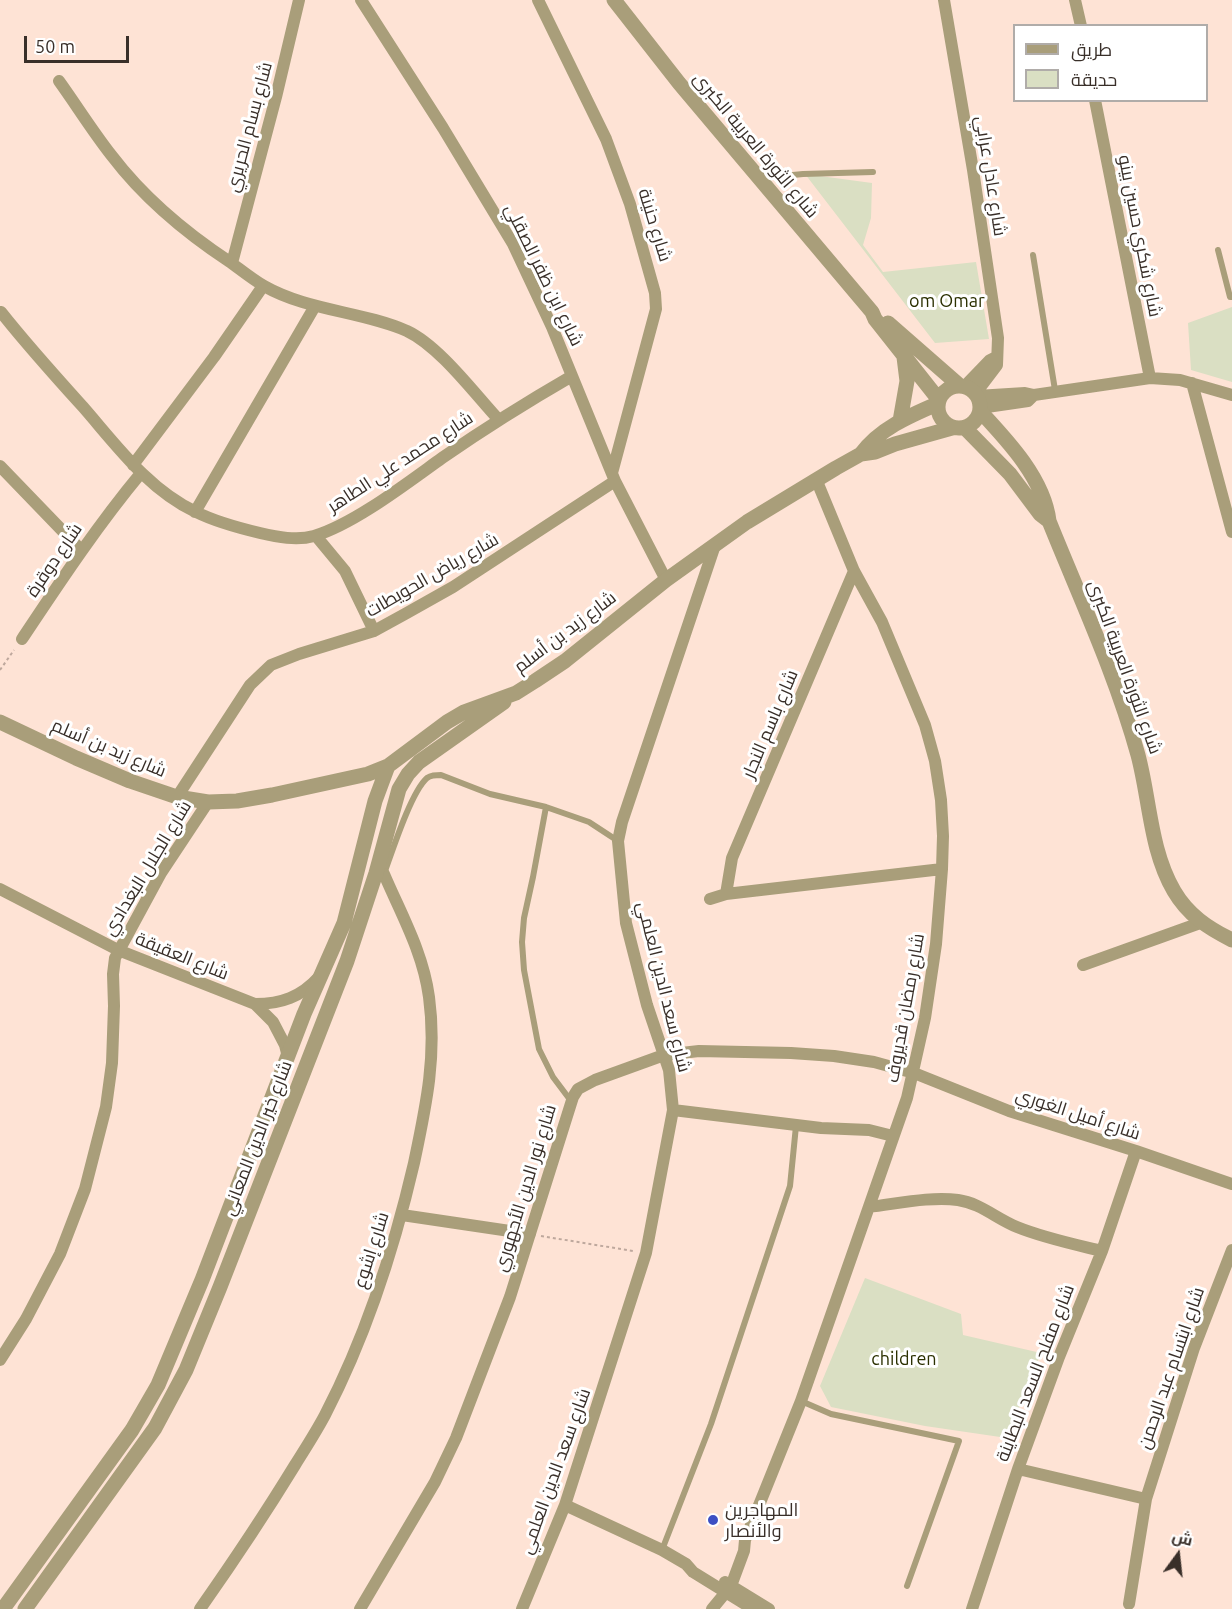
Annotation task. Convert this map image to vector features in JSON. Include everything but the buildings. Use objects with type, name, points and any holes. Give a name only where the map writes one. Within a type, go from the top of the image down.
[{"type":"street","name":"شارع بسام الحريري","points":[[232,263],[299,0]]},
{"type":"street","name":"شارع ابن ظفر الصقلي","points":[[361,0],[513,244],[552,327],[613,477],[666,580]]},
{"type":"street","name":"شارع حنينة","points":[[538,0],[606,139],[630,204],[656,293],[656,309],[613,477]]},
{"type":"street","name":"شارع الثورة العربية الكبرى","points":[[614,0],[679,83],[872,312],[973,397],[1030,474],[1048,508],[1049,521],[1123,709],[1138,757],[1155,844],[1162,866],[1174,892],[1185,908],[1200,922],[1232,940]]},
{"type":"street","name":"شارع عادل عرابي","points":[[944,0],[973,170],[998,338],[996,357],[990,360],[973,397]]},
{"type":"street","points":[[1075,0],[1081,24]]},
{"type":"street","points":[[59,81],[112,156],[133,181],[193,236],[263,286],[315,306],[395,327],[422,340],[440,356],[498,419]]},
{"type":"street","name":"شارع شكري حسين بينو","points":[[1095,102],[1150,378]]},
{"type":"street","name":"شارع دوقرة","points":[[22,639],[263,286]]},
{"type":"street","points":[[195,512],[315,306]]},
{"type":"street","name":"شارع محمد علي الطاهر","points":[[1,312],[137,469],[161,490],[195,512],[230,525],[292,538],[316,536],[347,521],[498,419],[572,376]]},
{"type":"street","name":"شارع الثورة العربية الكبرى","points":[[872,312],[874,319],[902,351],[938,402]]},
{"type":"street","points":[[900,421],[907,381],[907,370],[902,351]]},
{"type":"street","points":[[973,397],[974,422],[958,428],[940,419],[938,402],[945,391],[973,397],[1028,401],[1034,395],[1056,390],[1150,378],[1167,378],[1232,395]]},
{"type":"street","points":[[1192,383],[1232,532]]},
{"type":"street","name":"شارع زيد بن أسلم","points":[[861,454],[869,443],[900,421],[938,402]]},
{"type":"street","name":"شارع الثورة العربية الكبرى","points":[[958,428],[1010,474],[1040,514],[1049,521]]},
{"type":"street","name":"شارع زيد بن أسلم","points":[[0,722],[130,781],[177,797],[208,802],[237,801],[272,795],[368,774],[388,766],[447,722],[480,705],[516,693],[565,661],[666,580],[747,522],[816,479],[861,454],[958,428]]},
{"type":"street","points":[[0,466],[81,550]]},
{"type":"street","name":"شارع رياض الحويطات","points":[[177,797],[250,685],[271,665],[374,631],[453,587],[613,477]]},
{"type":"street","name":"شارع رمضان قديروف","points":[[714,1607],[725,1587],[738,1548],[745,1540],[801,1401],[893,1136],[914,1073],[936,944],[943,836],[941,800],[935,761],[925,725],[882,622],[854,571],[816,479]]},
{"type":"street","points":[[316,536],[345,571],[374,631]]},
{"type":"street","name":"شارع سعد الدين العلمي","points":[[522,1609],[565,1505],[646,1253],[673,1110],[669,1070],[647,1005],[626,923],[618,841],[622,822],[716,545]]},
{"type":"street","name":"شارع باسم النجار","points":[[726,894],[732,858],[854,571]]},
{"type":"street","name":"شارع خير الدين المعاني","points":[[25,1609],[155,1428],[178,1386],[220,1287],[380,873],[399,789],[408,774],[428,756],[516,693]]},
{"type":"street","name":"شارع خير الدين المعاني","points":[[3,1609],[132,1430],[150,1401],[202,1280],[288,1057],[344,923],[375,801],[388,766]]},
{"type":"street","name":"شارع الجلال البغدادي","points":[[0,1360],[26,1318],[60,1254],[85,1189],[106,1107],[112,1063],[113,974],[118,950],[161,873],[208,802]]},
{"type":"street","points":[[710,898],[726,894],[942,869]]},
{"type":"street","name":"شارع إشوع","points":[[200,1609],[273,1501],[324,1417],[355,1352],[402,1215],[428,1098],[432,1026],[429,994],[422,963],[410,930],[380,873]]},
{"type":"street","name":"شارع العقيقة","points":[[0,889],[118,950],[255,1004],[273,1022],[280,1033],[288,1057]]},
{"type":"street","points":[[1083,965],[1200,922]]},
{"type":"street","name":"شارع العقيقة","points":[[255,1004],[285,1001],[311,985],[322,974]]},
{"type":"street","name":"شارع نور الدين الأجهوري","points":[[360,1609],[435,1482],[456,1438],[510,1297],[572,1101],[578,1089],[595,1080],[664,1054],[699,1051],[791,1053],[874,1062],[914,1073]]},
{"type":"street","name":"شارع أميل الغوري","points":[[914,1073],[1009,1111],[1137,1151],[1232,1184]]},
{"type":"street","points":[[673,1110],[796,1126],[870,1130],[893,1136]]},
{"type":"street","name":"شارع مفلح السعد البطاينة","points":[[972,1609],[1018,1469],[1059,1357],[1102,1251],[1137,1151]]},
{"type":"street","points":[[869,1207],[941,1199],[957,1200],[990,1212],[1035,1234],[1102,1251]]},
{"type":"street","points":[[402,1215],[530,1234]]},
{"type":"street","name":"شارع ابتسام عبد الرحمن","points":[[1129,1604],[1146,1499],[1194,1348],[1232,1250]]},
{"type":"street","points":[[1018,1469],[1146,1499]]},
{"type":"street","points":[[565,1505],[662,1550],[686,1564],[693,1572],[769,1609]]},
{"type":"street","points":[[725,1587],[753,1609]]},
{"type":"lane","points":[[758,178],[873,172]]},
{"type":"lane","points":[[1218,250],[1230,297],[1232,297]]},
{"type":"lane","points":[[1034,255],[1056,390]]},
{"type":"lane","points":[[380,873],[419,790],[429,776],[441,775],[490,794],[546,807],[589,822],[618,841]]},
{"type":"lane","points":[[546,807],[524,918],[522,942],[524,970],[539,1049],[553,1077],[572,1101]]},
{"type":"lane","points":[[662,1550],[711,1424],[790,1186],[796,1126]]},
{"type":"lane","points":[[801,1401],[831,1414],[959,1441],[907,1586]]},
{"type":"path","points":[[0,670],[22,639]]},
{"type":"path","points":[[530,1234],[646,1253]]},
{"type":"green space","name":"om Omar","points":[[805,174],[872,183],[871,218],[863,245],[883,272],[976,262],[989,339],[935,343]]},
{"type":"green space","points":[[1232,307],[1232,382],[1191,370],[1188,323]]},
{"type":"green space","name":"children","points":[[865,1278],[961,1314],[963,1335],[1041,1353],[1007,1438],[925,1426],[831,1407],[820,1386]]},
{"type":"place","name":"المهاجرين والأنصار","points":[[713,1520]]}]
